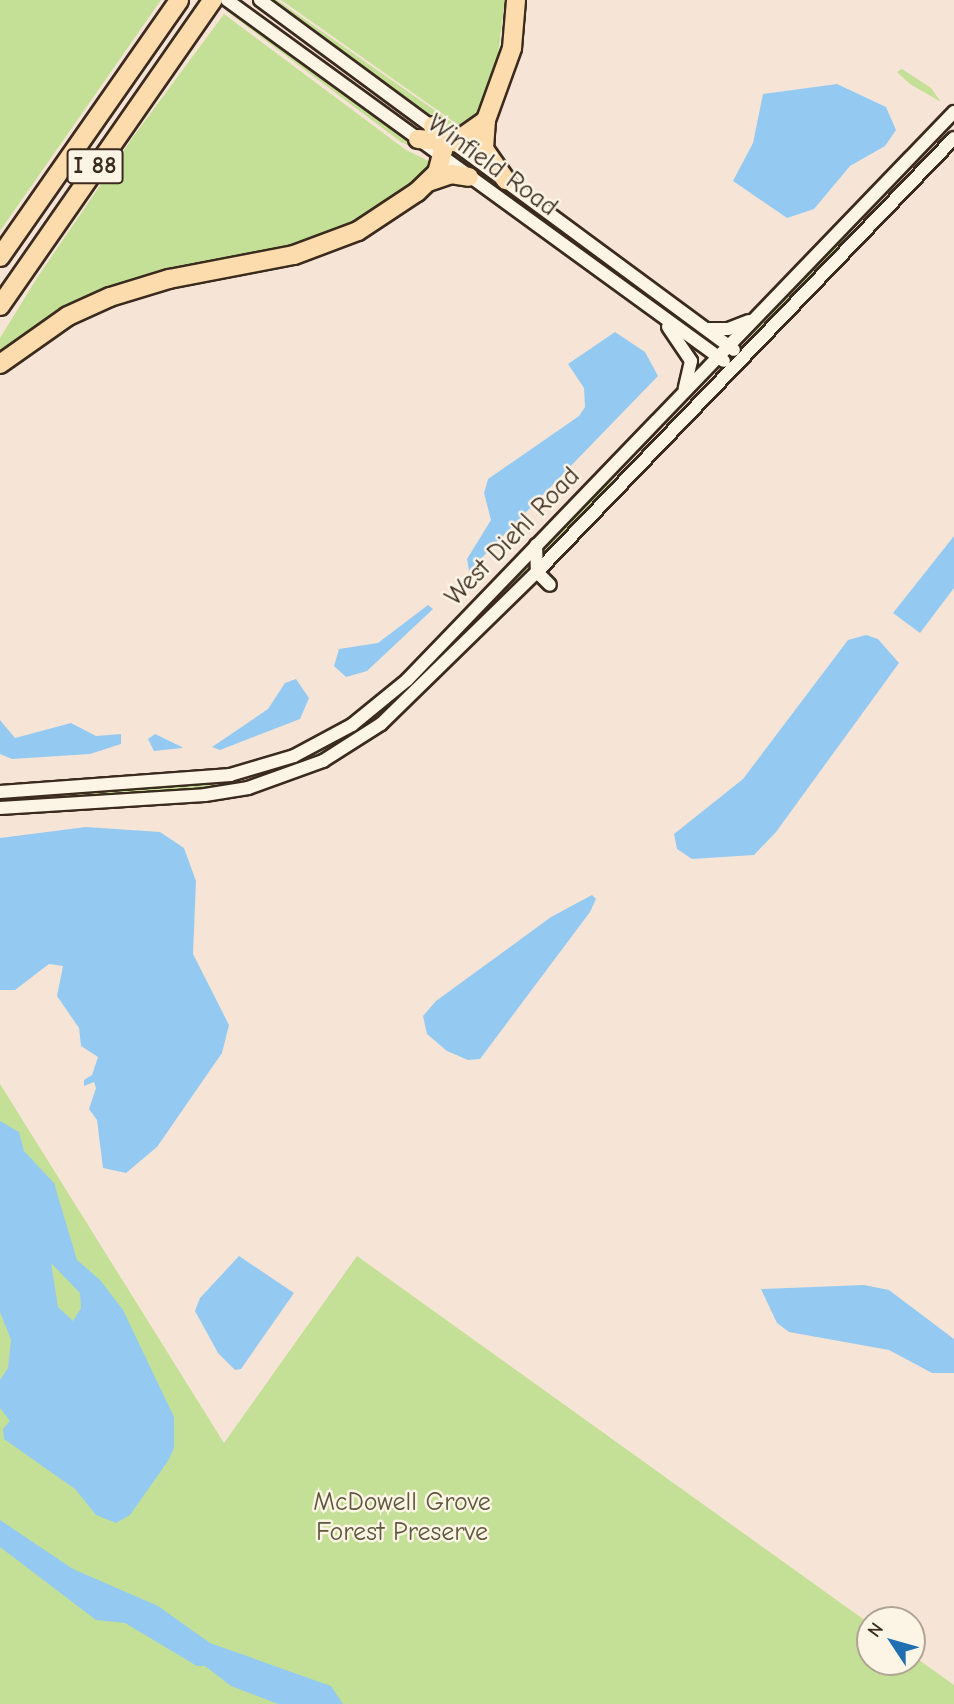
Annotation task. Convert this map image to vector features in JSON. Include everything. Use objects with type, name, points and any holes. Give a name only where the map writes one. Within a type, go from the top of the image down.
[{"type":"highway","name":"I 88","points":[[0,306],[213,0]]},
{"type":"highway","points":[[506,180],[484,149],[486,120],[512,48],[516,0]]},
{"type":"highway","name":"I 88","points":[[0,257],[175,6]]},
{"type":"highway","points":[[418,139],[443,142],[486,120]]},
{"type":"highway","points":[[431,181],[443,142]]},
{"type":"highway","points":[[0,364],[88,306],[169,279],[271,261],[337,241],[382,217],[431,181],[451,174],[469,177]]},
{"type":"street","name":"Winfield Road","points":[[226,0],[418,139]]},
{"type":"street","name":"Winfield Road","points":[[260,0],[443,142],[506,180],[742,356]]},
{"type":"street","name":"West Diehl Road","points":[[0,792],[208,779],[306,751],[352,725],[389,697],[954,112]]},
{"type":"street","name":"West Diehl Road","points":[[0,808],[213,794],[306,768],[381,724],[537,572],[954,138]]},
{"type":"street","name":"Winfield Road","points":[[443,142],[469,177],[733,367]]},
{"type":"street","points":[[654,312],[682,342],[691,361],[682,395]]},
{"type":"street","points":[[709,329],[728,329],[757,317]]},
{"type":"street","points":[[536,545],[537,572],[551,585]]},
{"type":"green space","points":[[0,0],[161,0],[0,231]]},
{"type":"green space","points":[[269,0],[277,0],[460,128],[455,136]]},
{"type":"green space","points":[[281,0],[505,0],[498,54],[478,117],[468,130],[457,124]]},
{"type":"green space","points":[[227,7],[433,157],[401,142],[225,10]]},
{"type":"green space","points":[[224,14],[406,150],[437,165],[375,214],[306,245],[110,287],[49,318],[0,356],[0,338],[37,278],[133,137]]},
{"type":"green space","points":[[902,69],[931,88],[941,102],[910,84],[897,72]]},
{"type":"green space","points":[[455,150],[589,248],[588,250],[493,188],[451,156]]},
{"type":"green space","points":[[881,195],[801,293],[752,339],[750,337]]},
{"type":"green space","points":[[640,445],[581,520],[542,560],[540,549]]},
{"type":"green space","points":[[533,555],[535,567],[461,640],[505,586]]},
{"type":"green space","points":[[265,771],[220,789],[0,804],[0,796],[206,785]]},
{"type":"green space","name":"McDowell Grove Forest Preserve","points":[[0,1084],[224,1443],[357,1256],[856,1614],[856,1676],[926,1676],[926,1665],[954,1685],[954,1704],[0,1704]]},
{"type":"water","points":[[837,84],[886,107],[896,130],[885,146],[850,166],[814,209],[787,218],[733,181],[753,143],[763,94]]},
{"type":"water","points":[[615,332],[645,352],[658,376],[469,571],[467,559],[491,520],[484,493],[488,479],[579,416],[585,407],[584,388],[568,364]]},
{"type":"water","points":[[954,536],[954,588],[920,633],[893,613]]},
{"type":"water","points":[[428,605],[433,609],[367,671],[346,677],[334,666],[339,649],[378,643]]},
{"type":"water","points":[[866,635],[878,639],[899,663],[776,832],[754,855],[692,859],[677,849],[674,834],[743,779],[848,640]]},
{"type":"water","points":[[296,679],[309,698],[300,719],[220,750],[212,747],[268,709],[285,683]]},
{"type":"water","points":[[0,720],[15,738],[71,723],[96,736],[121,734],[121,744],[90,754],[12,759],[0,754]]},
{"type":"water","points":[[155,734],[182,748],[154,751],[148,739]]},
{"type":"water","points":[[86,827],[160,832],[184,848],[196,881],[193,954],[229,1025],[222,1053],[157,1147],[126,1173],[103,1168],[97,1120],[89,1109],[96,1088],[94,1082],[84,1086],[84,1080],[92,1075],[98,1057],[81,1046],[79,1028],[57,996],[63,966],[49,964],[15,990],[0,990],[0,838]]},
{"type":"water","points":[[592,895],[596,899],[590,912],[480,1059],[468,1060],[447,1051],[427,1034],[423,1016],[436,1001],[551,917]]},
{"type":"water","points":[[0,1121],[19,1132],[24,1151],[54,1183],[77,1260],[100,1280],[123,1310],[174,1417],[174,1448],[168,1461],[130,1515],[116,1523],[96,1515],[75,1489],[4,1439],[3,1429],[10,1421],[0,1408],[0,1380],[8,1368],[11,1340],[0,1312]],"holes":[[[51,1263],[80,1293],[81,1308],[73,1321],[58,1307]]]},
{"type":"water","points":[[239,1256],[294,1293],[241,1369],[235,1370],[218,1353],[195,1311],[200,1298]]},
{"type":"water","points":[[864,1285],[889,1290],[954,1339],[954,1373],[932,1373],[889,1350],[789,1332],[777,1323],[761,1289]]},
{"type":"water","points":[[0,1520],[73,1569],[158,1606],[210,1643],[331,1686],[343,1704],[278,1704],[231,1686],[205,1666],[197,1666],[125,1623],[96,1620],[0,1547]]}]
